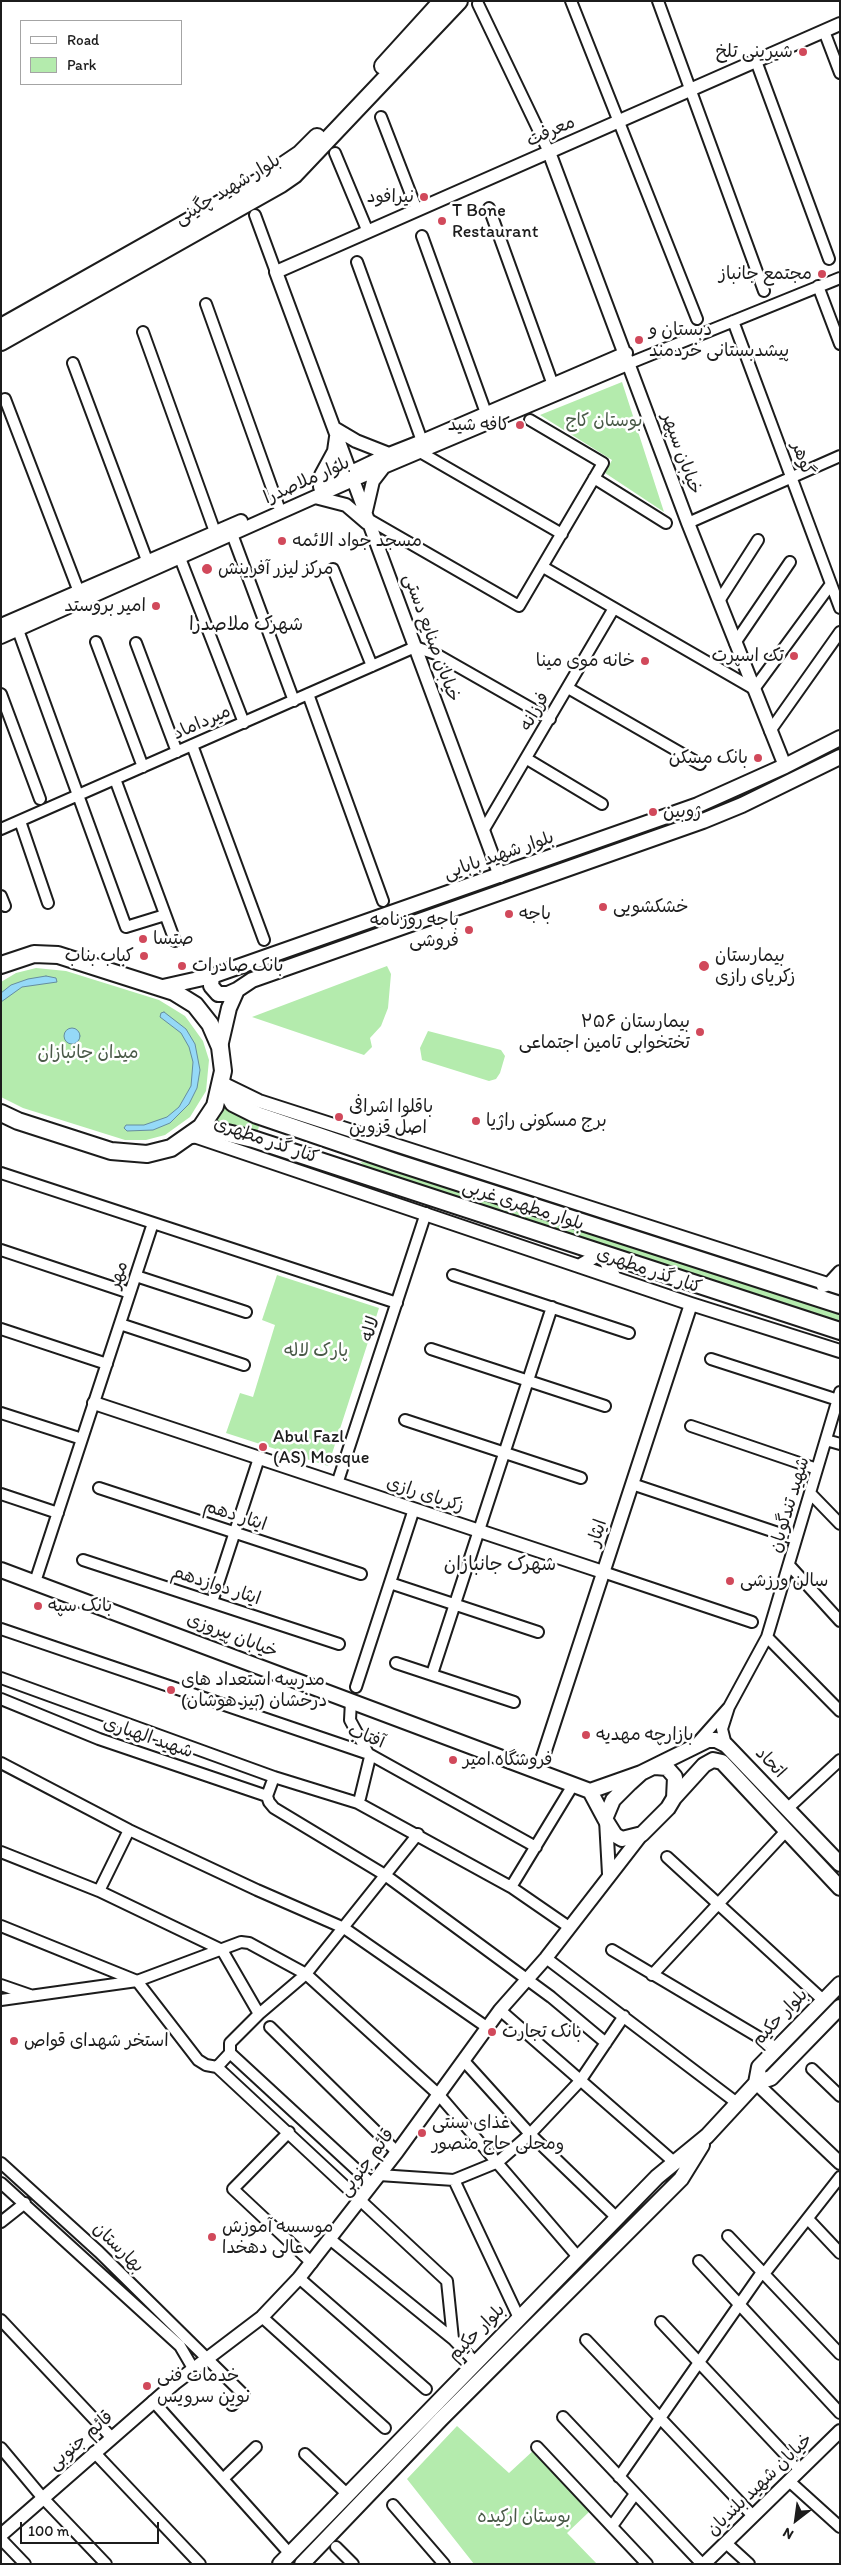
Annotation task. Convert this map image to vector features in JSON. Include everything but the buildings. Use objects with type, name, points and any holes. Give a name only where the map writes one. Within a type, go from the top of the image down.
[{"type":"main road","name":"بلوار شهید چگینی","points":[[1,327],[260,181],[295,158],[442,1]]},
{"type":"main road","name":"بلوار شهید چگینی","points":[[1,342],[294,175],[459,1]]},
{"type":"main road","name":"بلوار شهید بابایی","points":[[163,987],[212,976],[698,806],[840,738]]},
{"type":"main road","name":"بلوار شهید بابایی","points":[[237,990],[252,980],[703,821],[742,805],[840,757]]},
{"type":"main road","points":[[1,965],[34,954],[58,955],[163,987],[185,998],[203,1014],[210,1024],[220,1047],[222,1059],[222,1083],[212,1112],[192,1135],[165,1150],[135,1155],[111,1151],[18,1121],[1,1113]]},
{"type":"main road","points":[[212,976],[211,986],[218,994],[228,994],[237,990]]},
{"type":"main road","points":[[220,1047],[229,1008],[237,990]]},
{"type":"main road","name":"بلوار مطهری غربی","points":[[222,1083],[233,1103],[257,1115],[840,1306]]},
{"type":"main road","points":[[1,1122],[18,1121]]},
{"type":"main road","points":[[277,1147],[277,1133],[285,1125]]},
{"type":"main road","name":"بلوار مطهری غربی","points":[[192,1135],[214,1130],[277,1147],[840,1331]]},
{"type":"main road","name":"خیابان پیروزی","points":[[1,1570],[590,1791]]},
{"type":"main road","points":[[656,1767],[667,1768],[676,1777],[674,1798],[660,1819],[642,1834],[622,1839],[615,1835],[605,1820],[590,1791],[656,1767],[708,1740],[716,1740],[726,1745]]},
{"type":"main road","name":"اتحاد","points":[[726,1745],[840,1864]]},
{"type":"main road","name":"اتحاد","points":[[674,1798],[704,1765],[713,1760],[722,1762],[840,1888]]},
{"type":"main road","points":[[605,1820],[613,1800],[641,1773]]},
{"type":"main road","name":"بلوار حکیم","points":[[756,2083],[759,2067],[840,1984]]},
{"type":"main road","name":"بلوار حکیم","points":[[302,2564],[442,2418],[681,2179],[707,2136],[737,2102],[756,2083],[771,2078],[840,2007]]},
{"type":"main road","name":"بلوار حکیم","points":[[280,2564],[616,2217],[674,2162],[707,2136]]},
{"type":"street","points":[[571,1],[697,319]]},
{"type":"street","points":[[658,1],[764,291]]},
{"type":"street","points":[[478,4],[549,152]]},
{"type":"street","name":"معرفت","points":[[276,272],[840,24]]},
{"type":"street","points":[[824,31],[840,72]]},
{"type":"street","points":[[756,61],[829,259]]},
{"type":"street","points":[[381,116],[417,210]]},
{"type":"street","name":"خیابان سپهر","points":[[549,152],[628,358],[688,523],[785,766]]},
{"type":"street","points":[[335,153],[368,232]]},
{"type":"street","points":[[489,208],[553,385]]},
{"type":"street","points":[[255,216],[276,272]]},
{"type":"street","points":[[422,236],[486,413]]},
{"type":"street","points":[[357,262],[421,447],[562,534]]},
{"type":"street","name":"خیابان صنایع دستی","points":[[276,272],[500,876]]},
{"type":"street","points":[[628,358],[733,321],[840,278]]},
{"type":"street","points":[[818,286],[840,344]]},
{"type":"street","points":[[206,304],[278,505]]},
{"type":"street","name":"گوهر","points":[[733,321],[840,608]]},
{"type":"street","points":[[143,332],[215,532]]},
{"type":"street","name":"بلوار ملاصدرا","points":[[352,475],[385,467],[486,413],[553,385],[628,358]]},
{"type":"street","name":"بلوار ملاصدرا","points":[[1,625],[81,597],[180,558],[318,492],[389,454],[421,447],[628,358]]},
{"type":"street","points":[[73,363],[148,563]]},
{"type":"street","points":[[5,399],[81,597]]},
{"type":"street","points":[[389,454],[356,441],[335,430],[334,451],[321,475],[318,492],[346,505],[368,520],[519,606],[603,463],[530,420]]},
{"type":"street","points":[[688,523],[840,456]]},
{"type":"street","points":[[368,520],[368,497],[373,481],[385,467]]},
{"type":"street","points":[[594,478],[666,522]]},
{"type":"street","name":"بلوار ملاصدرا","points":[[1,637],[148,563],[215,532],[278,505],[318,492]]},
{"type":"street","points":[[232,534],[294,701]]},
{"type":"street","points":[[719,601],[758,540]]},
{"type":"street","points":[[180,558],[244,722]]},
{"type":"street","points":[[735,643],[790,562]]},
{"type":"street","points":[[543,567],[754,689],[831,584]]},
{"type":"street","points":[[333,569],[372,666]]},
{"type":"street","name":"فرزانه","points":[[483,830],[527,759],[614,608]]},
{"type":"street","points":[[18,630],[126,927],[165,915]]},
{"type":"street","points":[[770,731],[840,632]]},
{"type":"street","points":[[96,642],[143,767]]},
{"type":"street","points":[[136,642],[177,752]]},
{"type":"street","points":[[415,647],[436,654],[550,719]]},
{"type":"street","name":"میرداماد","points":[[1,829],[415,647]]},
{"type":"street","points":[[568,688],[700,764]]},
{"type":"street","points":[[1,694],[40,799]]},
{"type":"street","points":[[308,694],[382,901]]},
{"type":"street","points":[[192,746],[264,940]]},
{"type":"street","points":[[527,759],[602,804]]},
{"type":"street","points":[[115,779],[175,941]]},
{"type":"street","points":[[20,821],[48,903]]},
{"type":"street","name":"کنار گذر مطهری","points":[[222,1083],[259,1101],[834,1286]]},
{"type":"street","name":"کنار گذر مطهری","points":[[192,1135],[691,1304],[840,1352]]},
{"type":"street","points":[[1,1172],[396,1303]]},
{"type":"street","name":"لاله","points":[[337,1484],[426,1213]]},
{"type":"street","name":"مهر","points":[[35,1582],[153,1222]]},
{"type":"street","points":[[1,1250],[130,1293]]},
{"type":"street","points":[[579,1266],[601,1253],[615,1278]]},
{"type":"street","points":[[799,1292],[834,1286],[840,1272]]},
{"type":"street","points":[[453,1274],[629,1333]]},
{"type":"street","points":[[136,1276],[246,1312]]},
{"type":"street","name":"ایثار","points":[[538,1772],[691,1304]]},
{"type":"street","points":[[432,1674],[552,1307]]},
{"type":"street","points":[[120,1324],[244,1365]]},
{"type":"street","points":[[1,1329],[107,1364]]},
{"type":"street","points":[[431,1349],[605,1406]]},
{"type":"street","points":[[711,1359],[839,1396]]},
{"type":"street","name":"شهید تندگویان","points":[[726,1745],[722,1729],[729,1708],[767,1637],[839,1396]]},
{"type":"street","name":"زکریای رازی","points":[[94,1403],[604,1572]]},
{"type":"street","points":[[1,1413],[82,1439]]},
{"type":"street","points":[[405,1420],[581,1478]]},
{"type":"street","points":[[691,1426],[817,1469]]},
{"type":"street","points":[[826,1440],[840,1444]]},
{"type":"street","points":[[212,1602],[259,1458]]},
{"type":"street","points":[[632,1484],[796,1540]]},
{"type":"street","name":"ایثار دهم","points":[[99,1488],[361,1574]]},
{"type":"street","points":[[810,1492],[840,1524]]},
{"type":"street","points":[[1,1494],[58,1513]]},
{"type":"street","points":[[356,1688],[414,1509]]},
{"type":"street","name":"ایثار دوازدهم","points":[[82,1560],[339,1644]]},
{"type":"street","points":[[789,1565],[840,1621]]},
{"type":"street","points":[[604,1572],[752,1622]]},
{"type":"street","points":[[390,1583],[538,1632]]},
{"type":"street","name":"آفتاب","points":[[1,1629],[369,1754],[536,1847]]},
{"type":"street","points":[[767,1637],[840,1711]]},
{"type":"street","points":[[396,1663],[514,1702]]},
{"type":"street","name":"شهید الهیاری","points":[[1,1678],[274,1777],[358,1803],[418,1834],[512,1887],[569,1927]]},
{"type":"street","name":"شهید الهیاری","points":[[1,1699],[99,1739],[267,1796]]},
{"type":"street","points":[[351,1701],[350,1720],[369,1754],[369,1766],[360,1798]]},
{"type":"street","name":"شهید تندگویان","points":[[694,1747],[729,1708]]},
{"type":"street","points":[[787,1808],[840,1760]]},
{"type":"street","points":[[1,1763],[129,1830],[257,1890],[344,1928],[488,2028]]},
{"type":"street","points":[[274,1777],[267,1796],[274,1808],[385,1875],[526,1979],[606,2043]]},
{"type":"street","points":[[512,1887],[573,1785]]},
{"type":"street","points":[[605,1820],[609,1874]]},
{"type":"street","points":[[99,1891],[129,1830]]},
{"type":"street","points":[[652,1975],[786,1832]]},
{"type":"street","points":[[217,2067],[230,2052],[230,2043],[259,2014],[306,1974],[418,1834]]},
{"type":"street","name":"قائم جنوبی","points":[[1,2535],[153,2401],[262,2318],[299,2278],[331,2240],[397,2152],[500,2010],[546,1958],[609,1874],[642,1834]]},
{"type":"street","points":[[1,1852],[99,1891],[222,1950],[259,2014]]},
{"type":"street","points":[[667,1857],[824,2000]]},
{"type":"street","points":[[1,1926],[137,1981],[198,2060],[206,2066],[217,2067],[447,2281],[453,2339]]},
{"type":"street","points":[[1,2000],[137,1981],[241,1942],[249,1943],[306,1974],[439,2095],[578,2257]]},
{"type":"street","points":[[612,1950],[777,2048]]},
{"type":"street","points":[[546,1958],[737,2102]]},
{"type":"street","points":[[1,1985],[31,1996]]},
{"type":"street","points":[[500,2010],[674,2162]]},
{"type":"street","points":[[230,2052],[376,2180],[454,2180],[498,2162],[530,2134],[580,2081],[624,2016]]},
{"type":"street","points":[[270,2027],[397,2152]]},
{"type":"street","points":[[464,2061],[530,2134],[616,2217]]},
{"type":"street","points":[[812,2069],[840,2096]]},
{"type":"street","points":[[756,2083],[840,2163]]},
{"type":"street","points":[[289,2132],[233,2189],[312,2263]]},
{"type":"street","name":"بهارستان","points":[[1,2163],[99,2252],[244,2394],[232,2405]]},
{"type":"street","points":[[619,2477],[739,2305],[840,2177]]},
{"type":"street","points":[[454,2180],[519,2318]]},
{"type":"street","name":"بهارستان","points":[[1,2182],[180,2346],[194,2370]]},
{"type":"street","points":[[1,2222],[25,2203]]},
{"type":"street","points":[[808,2219],[840,2253]]},
{"type":"street","points":[[728,2236],[840,2354]]},
{"type":"street","points":[[331,2240],[453,2339],[475,2362]]},
{"type":"street","points":[[699,2261],[840,2413]]},
{"type":"street","points":[[299,2278],[426,2389]]},
{"type":"street","points":[[262,2318],[385,2428]]},
{"type":"street","points":[[1,2320],[112,2438]]},
{"type":"street","points":[[661,2322],[800,2470]]},
{"type":"street","points":[[586,2340],[753,2516]]},
{"type":"street","points":[[153,2401],[290,2554]]},
{"type":"street","points":[[563,2417],[703,2564]]},
{"type":"street","name":"خیابان شهید بلندیان","points":[[703,2564],[840,2431]]},
{"type":"street","points":[[223,2479],[256,2447]]},
{"type":"street","points":[[537,2447],[648,2564]]},
{"type":"street","points":[[1,2448],[42,2497],[106,2564]]},
{"type":"street","points":[[94,2452],[200,2564]]},
{"type":"street","points":[[305,2454],[347,2494]]},
{"type":"street","points":[[789,2481],[840,2527]]},
{"type":"street","points":[[612,2526],[635,2494]]},
{"type":"street","points":[[393,2505],[444,2564]]},
{"type":"street","points":[[1,2539],[25,2564]]},
{"type":"street","points":[[726,2542],[749,2564]]},
{"type":"street","points":[[336,2547],[353,2564]]},
{"type":"green space","name":"بوستان کاج","points":[[622,382],[664,512],[605,473],[612,460],[540,415]]},
{"type":"green space","points":[[387,966],[391,974],[388,1008],[381,1026],[370,1038],[372,1047],[364,1055],[252,1017]]},
{"type":"green space","name":"میدان جانبازان","points":[[36,968],[66,971],[159,1000],[185,1016],[203,1041],[209,1060],[206,1091],[190,1117],[165,1135],[146,1140],[125,1140],[23,1108],[1,1097],[1,982],[16,973]]},
{"type":"green space","points":[[428,1031],[501,1050],[505,1056],[500,1073],[496,1079],[489,1081],[422,1060],[420,1048]]},
{"type":"green space","points":[[222,1101],[234,1112],[259,1126],[257,1134],[212,1119]]},
{"type":"green space","points":[[360,1162],[375,1163],[840,1312],[840,1325],[370,1170]]},
{"type":"green space","name":"پارک لاله","points":[[277,1275],[379,1308],[328,1466],[226,1433],[240,1393],[253,1397],[275,1325],[262,1320]]},
{"type":"green space","name":"بوستان ارکیده","points":[[457,2426],[509,2473],[535,2449],[590,2511],[567,2533],[597,2564],[474,2564],[407,2479]]},
{"type":"water","points":[[46,976],[56,978],[57,982],[22,987],[1,1002],[1,993],[11,985],[28,979]]},
{"type":"water","points":[[164,1012],[186,1029],[195,1044],[200,1070],[197,1088],[189,1104],[170,1123],[153,1130],[127,1131],[124,1128],[126,1125],[144,1125],[167,1117],[179,1107],[191,1086],[193,1062],[189,1047],[181,1033],[160,1017],[161,1013]]},
{"type":"water","points":[[69,1028],[75,1028],[80,1033],[78,1042],[69,1044],[64,1039],[64,1033]]},
{"type":"place","name":"شیرینی تلخ","points":[[803,52]]},
{"type":"place","name":"نیرافود","points":[[424,197]]},
{"type":"place","name":"T Bone Restaurant","points":[[442,221]]},
{"type":"place","name":"مجتمع جانباز","points":[[822,274]]},
{"type":"place","name":"دبستان و پیشدبستانی خردمند","points":[[639,340]]},
{"type":"place","name":"کافه شید","points":[[520,425]]},
{"type":"place","name":"مسجد جواد الائمه","points":[[282,541]]},
{"type":"place","name":"مرکز لیزر آفرینش","points":[[207,569]]},
{"type":"place","name":"امیر بروستد","points":[[156,606]]},
{"type":"place","name":"تک اسپرت","points":[[794,656]]},
{"type":"place","name":"خانه موی مینا","points":[[645,661]]},
{"type":"place","name":"بانک مسکن","points":[[758,758]]},
{"type":"place","name":"ژوبین","points":[[653,812]]},
{"type":"place","name":"خشکشویی","points":[[603,907]]},
{"type":"place","name":"باجه","points":[[509,914]]},
{"type":"place","name":"باجه روزنامه فروشی","points":[[469,930]]},
{"type":"place","name":"صتسا","points":[[143,939]]},
{"type":"place","name":"کباب بناب","points":[[144,956]]},
{"type":"place","name":"بانک صادرات","points":[[182,966]]},
{"type":"place","name":"بیمارستان زکریای رازی","points":[[704,966]]},
{"type":"place","name":"بیمارستان ۲۵۶ تختخوابی تامین اجتماعی","points":[[700,1032]]},
{"type":"place","name":"باقلوا اشرافی اصل قزوین","points":[[339,1117]]},
{"type":"place","name":"برج مسکونی راژیا","points":[[476,1121]]},
{"type":"place","name":"Abul Fazl (AS) Mosque","points":[[263,1447]]},
{"type":"place","name":"سالن ورزشی","points":[[730,1581]]},
{"type":"place","name":"بانک سپه","points":[[38,1606]]},
{"type":"place","name":"مدرسه استعداد های درخشان (تیز هوشان)","points":[[171,1690]]},
{"type":"place","name":"بازارچه مهدیه","points":[[586,1735]]},
{"type":"place","name":"فروشگاه امیر","points":[[453,1760]]},
{"type":"place","name":"بانک تجارت","points":[[492,2032]]},
{"type":"place","name":"استخر شهدای قواص","points":[[14,2041]]},
{"type":"place","name":"غذای سنتی ومحلی حاج منصور","points":[[422,2133]]},
{"type":"place","name":"موسسه آموزش عالی دهخدا","points":[[212,2237]]},
{"type":"place","name":"خدمات فنی نوین سرویس","points":[[147,2386]]},
{"type":"district","name":"شهرک ملاصدرا","points":[[246,625]]},
{"type":"district","name":"شهرک جانبازان","points":[[500,1565]]}]
